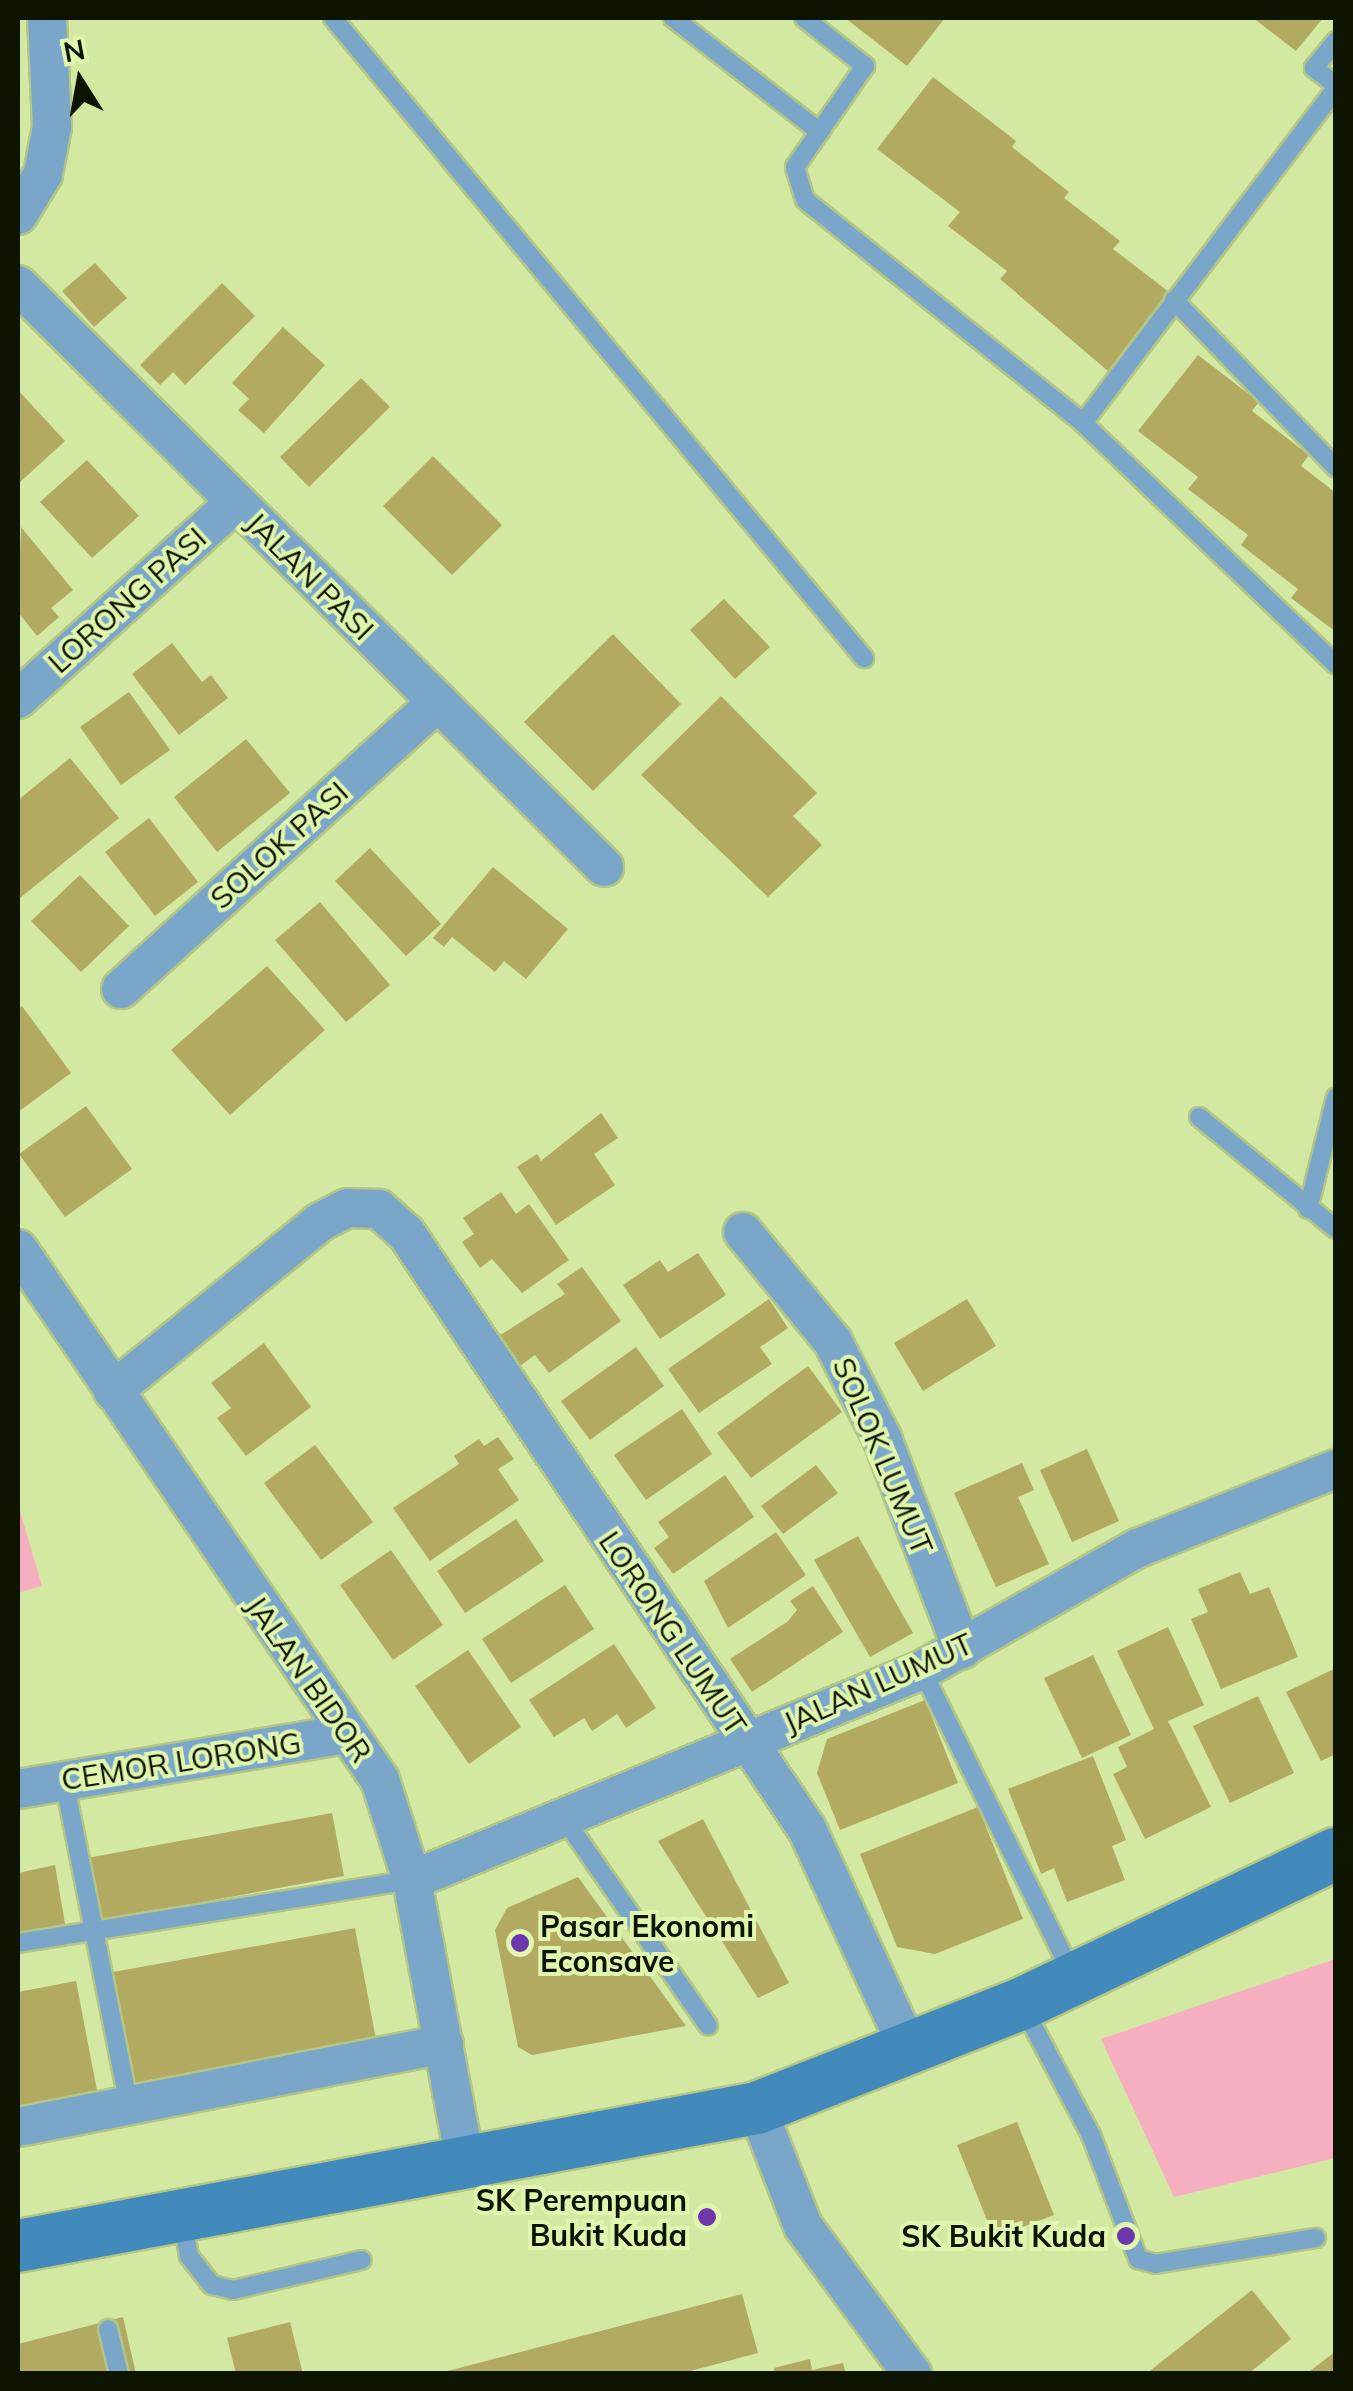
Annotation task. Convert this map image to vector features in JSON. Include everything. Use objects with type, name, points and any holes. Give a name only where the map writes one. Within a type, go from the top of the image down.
[{"type":"street","points":[[18,215],[42,174],[52,128],[48,18]]},
{"type":"street","name":"JALAN PASI","points":[[18,285],[604,867]]},
{"type":"street","name":"LORONG PASI","points":[[18,699],[236,502]]},
{"type":"street","name":"SOLOK PASI","points":[[120,989],[438,702]]},
{"type":"street","name":"LORONG LUMUT","points":[[112,1391],[320,1222],[348,1208],[380,1209],[406,1233],[815,1844],[909,2050]]},
{"type":"street","name":"SOLOK LUMUT","points":[[742,1232],[833,1342],[882,1438],[962,1648]]},
{"type":"street","name":"JALAN BIDOR","points":[[18,1249],[345,1734],[380,1780],[412,1880],[466,2166]]},
{"type":"street","name":"JALAN LUMUT","points":[[412,1880],[922,1670],[1138,1548],[1336,1468]]},
{"type":"street","name":"CEMOR LORONG","points":[[18,1788],[345,1734]]},
{"type":"street","points":[[18,2246],[466,2166],[758,2108],[1022,2004],[1336,1854]]},
{"type":"street","points":[[18,2127],[444,2044]]},
{"type":"street","points":[[758,2108],[803,2226],[912,2374]]},
{"type":"lane","points":[[333,18],[864,658]]},
{"type":"lane","points":[[673,18],[820,132]]},
{"type":"lane","points":[[804,18],[866,66],[795,167],[805,200],[1084,424],[1336,665]]},
{"type":"lane","points":[[1084,424],[1336,86],[1314,68],[1336,41]]},
{"type":"lane","points":[[1174,300],[1336,468]]},
{"type":"lane","points":[[1308,1209],[1336,1097]]},
{"type":"lane","points":[[1199,1117],[1336,1230]]},
{"type":"lane","points":[[922,1670],[1074,1978]]},
{"type":"lane","points":[[64,1780],[129,2105]]},
{"type":"lane","points":[[563,1817],[708,2026]]},
{"type":"lane","points":[[18,1943],[412,1880]]},
{"type":"lane","points":[[1022,2004],[1091,2135],[1138,2259],[1155,2264],[1316,2238]]},
{"type":"lane","points":[[182,2217],[189,2256],[212,2286],[233,2290],[362,2260]]},
{"type":"lane","points":[[108,2329],[119,2374]]},
{"type":"shaded area","points":[[18,1512],[42,1586],[18,1593]]},
{"type":"shaded area","points":[[1335,1959],[1335,2158],[1174,2197],[1101,2039]]},
{"type":"building","points":[[845,18],[945,18],[907,66]]},
{"type":"building","points":[[1253,18],[1323,18],[1296,51]]},
{"type":"building","points":[[933,77],[1016,141],[1012,147],[1069,192],[1064,198],[1120,241],[1113,249],[1169,292],[1108,371],[1000,279],[1007,271],[948,226],[960,212],[877,149]]},
{"type":"building","points":[[95,263],[127,298],[94,327],[62,291]]},
{"type":"building","points":[[222,283],[255,316],[185,385],[173,372],[160,385],[140,365]]},
{"type":"building","points":[[283,327],[325,365],[264,433],[238,410],[249,399],[232,383]]},
{"type":"building","points":[[1198,355],[1259,402],[1252,411],[1309,455],[1301,466],[1336,493],[1336,632],[1291,598],[1298,589],[1241,545],[1248,535],[1188,489],[1198,477],[1138,431]]},
{"type":"building","points":[[361,378],[390,407],[309,487],[280,457]]},
{"type":"building","points":[[18,390],[65,441],[18,484]]},
{"type":"building","points":[[433,456],[502,525],[452,575],[383,506]]},
{"type":"building","points":[[87,460],[139,516],[92,558],[40,502]]},
{"type":"building","points":[[21,527],[73,590],[51,608],[59,617],[37,636],[18,612]]},
{"type":"building","points":[[724,599],[770,647],[735,679],[690,630]]},
{"type":"building","points":[[613,634],[681,704],[593,791],[524,722]]},
{"type":"building","points":[[172,643],[202,682],[211,675],[228,698],[179,735],[132,674]]},
{"type":"building","points":[[129,692],[170,750],[121,785],[80,727]]},
{"type":"building","points":[[721,696],[817,793],[793,816],[822,845],[768,897],[641,775]]},
{"type":"building","points":[[246,739],[290,793],[217,852],[174,797]]},
{"type":"building","points":[[70,758],[119,818],[20,898],[18,800]]},
{"type":"building","points":[[149,818],[198,882],[155,916],[105,852]]},
{"type":"building","points":[[370,848],[441,924],[406,956],[335,881]]},
{"type":"building","points":[[493,867],[568,929],[526,979],[504,961],[495,972],[452,937],[444,947],[433,938]]},
{"type":"building","points":[[80,875],[129,926],[81,972],[31,921]]},
{"type":"building","points":[[320,902],[390,985],[346,1022],[275,940]]},
{"type":"building","points":[[267,966],[325,1030],[230,1115],[171,1050]]},
{"type":"building","points":[[22,1006],[71,1073],[18,1112],[18,1010]]},
{"type":"building","points":[[86,1106],[132,1169],[65,1217],[19,1154]]},
{"type":"building","points":[[601,1113],[618,1138],[594,1154],[615,1185],[556,1225],[517,1167],[537,1154],[541,1161]]},
{"type":"building","points":[[501,1192],[516,1214],[529,1204],[569,1260],[522,1293],[492,1259],[480,1268],[462,1242],[474,1234],[463,1218]]},
{"type":"building","points":[[698,1253],[726,1295],[660,1339],[623,1285],[660,1260],[668,1272]]},
{"type":"building","points":[[582,1267],[621,1321],[549,1373],[535,1355],[513,1371],[491,1341],[565,1294],[557,1284]]},
{"type":"building","points":[[769,1299],[788,1328],[760,1347],[772,1364],[699,1413],[668,1369]]},
{"type":"building","points":[[967,1299],[996,1346],[923,1391],[894,1343]]},
{"type":"building","points":[[264,1343],[311,1407],[246,1456],[217,1418],[231,1408],[211,1383]]},
{"type":"building","points":[[636,1347],[664,1386],[590,1440],[561,1401]]},
{"type":"building","points":[[808,1366],[842,1412],[751,1478],[717,1433]]},
{"type":"building","points":[[682,1409],[712,1454],[646,1500],[614,1455]]},
{"type":"building","points":[[498,1437],[514,1459],[498,1469],[519,1500],[430,1561],[393,1508],[459,1464],[454,1456],[479,1439],[484,1446]]},
{"type":"building","points":[[315,1445],[373,1522],[321,1560],[264,1483]]},
{"type":"building","points":[[1087,1449],[1119,1521],[1072,1542],[1040,1470]]},
{"type":"building","points":[[1022,1463],[1034,1490],[1018,1497],[1049,1564],[996,1587],[954,1493]]},
{"type":"building","points":[[816,1465],[838,1493],[783,1534],[761,1506]]},
{"type":"building","points":[[725,1475],[754,1517],[673,1574],[654,1548],[669,1537],[658,1522]]},
{"type":"building","points":[[516,1519],[544,1561],[465,1613],[437,1571]]},
{"type":"building","points":[[776,1532],[806,1575],[728,1628],[704,1581]]},
{"type":"building","points":[[858,1536],[913,1633],[870,1657],[814,1560]]},
{"type":"building","points":[[391,1550],[443,1625],[393,1660],[340,1585]]},
{"type":"building","points":[[1240,1572],[1250,1594],[1269,1587],[1298,1657],[1221,1689],[1191,1619],[1208,1612],[1198,1589]]},
{"type":"building","points":[[565,1585],[594,1629],[511,1683],[482,1639]]},
{"type":"building","points":[[813,1586],[843,1632],[752,1692],[730,1659],[787,1622],[797,1610],[790,1601]]},
{"type":"building","points":[[1168,1627],[1204,1705],[1168,1721],[1211,1807],[1145,1839],[1113,1774],[1127,1767],[1118,1747],[1154,1729],[1117,1651]]},
{"type":"building","points":[[614,1644],[656,1708],[626,1728],[617,1714],[592,1731],[584,1718],[554,1737],[529,1700]]},
{"type":"building","points":[[468,1650],[521,1727],[469,1764],[415,1686]]},
{"type":"building","points":[[1093,1655],[1131,1735],[1082,1758],[1044,1678]]},
{"type":"building","points":[[1336,1668],[1336,1754],[1321,1761],[1286,1692]]},
{"type":"building","points":[[1258,1696],[1294,1773],[1230,1803],[1193,1726]]},
{"type":"building","points":[[925,1700],[958,1783],[840,1830],[817,1773],[827,1739]]},
{"type":"building","points":[[1093,1756],[1126,1840],[1112,1846],[1125,1880],[1067,1902],[1054,1868],[1041,1874],[1008,1789]]},
{"type":"building","points":[[978,1807],[1023,1919],[935,1954],[897,1947],[860,1854]]},
{"type":"building","points":[[332,1813],[344,1876],[99,1921],[87,1858]]},
{"type":"building","points":[[703,1819],[789,1983],[758,1998],[658,1841]]},
{"type":"building","points":[[55,1865],[65,1924],[18,1933],[18,1873]]},
{"type":"building","points":[[578,1877],[686,2026],[532,2055],[518,2047],[495,1930],[507,1908]]},
{"type":"building","points":[[355,1928],[378,2050],[131,2096],[108,1973]]},
{"type":"building","points":[[76,1981],[99,2101],[18,2117],[18,1992]]},
{"type":"building","points":[[1017,2122],[1054,2215],[994,2238],[957,2145]]},
{"type":"building","points":[[1252,2290],[1291,2339],[1248,2374],[1146,2374]]},
{"type":"building","points":[[742,2294],[758,2353],[679,2374],[436,2374]]},
{"type":"building","points":[[123,2317],[136,2374],[18,2374],[18,2344]]},
{"type":"building","points":[[290,2322],[303,2374],[236,2374],[227,2338]]},
{"type":"building","points":[[1336,2351],[1336,2374],[1306,2374]]},
{"type":"building","points":[[810,2359],[812,2370],[843,2363],[846,2374],[775,2374],[774,2368]]},
{"type":"place","name":"Pasar Ekonomi Econsave","points":[[520,1943]]},
{"type":"place","name":"SK Perempuan Bukit Kuda","points":[[707,2217]]},
{"type":"place","name":"SK Bukit Kuda","points":[[1126,2236]]}]
